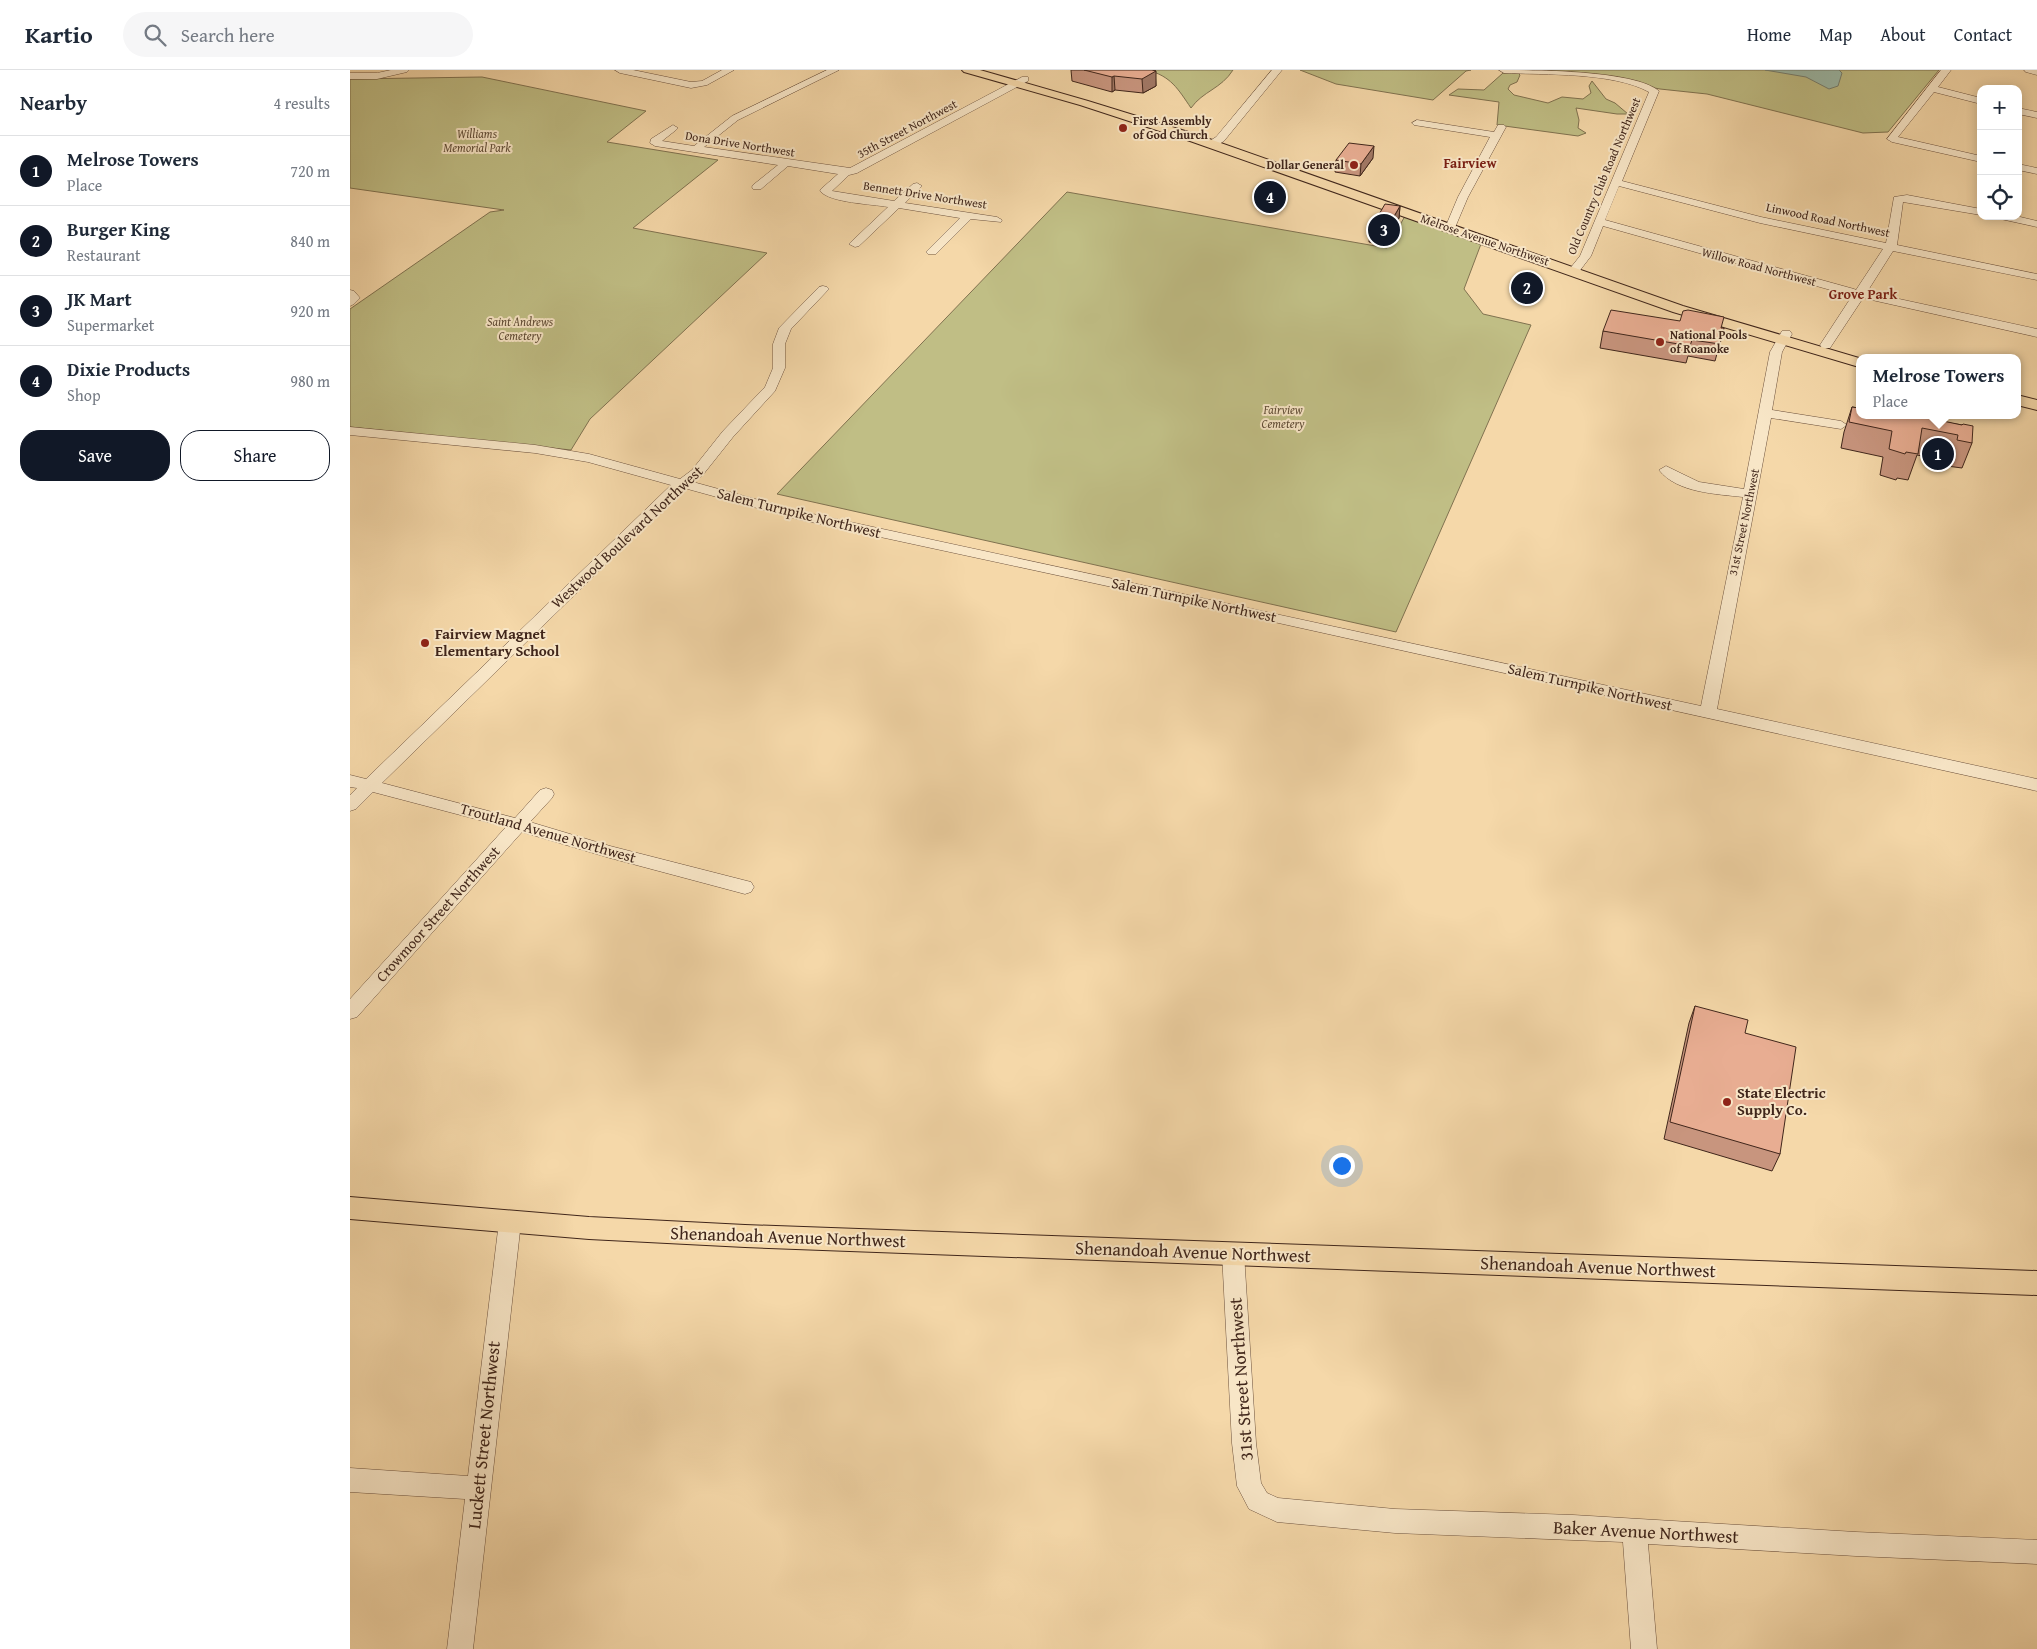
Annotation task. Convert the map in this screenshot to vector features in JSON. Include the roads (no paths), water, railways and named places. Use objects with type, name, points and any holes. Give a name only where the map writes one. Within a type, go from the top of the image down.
[{"type":"main road","name":"Melrose Avenue Northwest","points":[[968,70],[1021,81]]},
{"type":"main road","name":"Melrose Avenue Northwest","points":[[992,70],[1126,115],[1216,142],[1577,268],[1692,304],[1856,362]]},
{"type":"main road","name":"Melrose Avenue Northwest","points":[[1784,337],[1860,354]]},
{"type":"main road","points":[[2021,392],[2037,396]]},
{"type":"main road","points":[[2021,401],[2037,405]]},
{"type":"main road","name":"Shenandoah Avenue Northwest","points":[[350,1208],[589,1228],[746,1236],[2037,1283]]},
{"type":"street","points":[[350,76],[377,76],[390,71],[404,70]]},
{"type":"street","points":[[620,70],[687,84],[697,84],[728,70]]},
{"type":"street","points":[[695,150],[734,118],[834,70]]},
{"type":"street","points":[[1216,142],[1277,70]]},
{"type":"street","name":"Old Country Club Road Northwest","points":[[1504,70],[1616,79],[1636,83],[1652,89],[1654,93],[1585,256],[1577,268]]},
{"type":"street","points":[[1946,70],[1892,139],[1977,157]]},
{"type":"street","points":[[2029,70],[2037,72]]},
{"type":"street","name":"35th Street Northwest","points":[[850,198],[829,194],[825,191],[846,172],[853,171],[915,140],[1021,81]]},
{"type":"street","points":[[1931,88],[1977,100]]},
{"type":"street","points":[[2022,112],[2037,115]]},
{"type":"street","points":[[1417,123],[1498,131],[1451,224]]},
{"type":"street","name":"Dona Drive Northwest","points":[[673,128],[655,141],[655,143],[846,172]]},
{"type":"street","points":[[756,187],[786,164]]},
{"type":"street","points":[[2022,168],[2037,171]]},
{"type":"street","name":"Linwood Road Northwest","points":[[1615,182],[1760,220],[2037,277]]},
{"type":"street","points":[[855,244],[917,186]]},
{"type":"street","name":"Bennett Drive Northwest","points":[[850,198],[997,220]]},
{"type":"street","points":[[1826,345],[1858,293],[1890,247],[1893,240],[1898,199],[1977,211]]},
{"type":"street","points":[[932,252],[968,216]]},
{"type":"street","points":[[2018,220],[2037,224]]},
{"type":"street","name":"Willow Road Northwest","points":[[1599,222],[1858,293],[2037,333]]},
{"type":"street","name":"Westwood Boulevard Northwest","points":[[350,805],[666,496],[697,473],[728,434],[771,388],[779,368],[782,334],[790,322],[823,288]]},
{"type":"street","points":[[350,293],[354,298],[350,302]]},
{"type":"street","name":"31st Street Northwest","points":[[1708,713],[1776,352],[1784,337]]},
{"type":"street","points":[[1765,413],[1841,425]]},
{"type":"street","name":"Salem Turnpike Northwest","points":[[350,431],[568,454],[624,466],[681,484],[797,515],[2037,785]]},
{"type":"street","points":[[1666,470],[1679,480],[1750,494]]},
{"type":"street","name":"Troutland Avenue Northwest","points":[[350,781],[519,824],[610,852],[745,887]]},
{"type":"street","name":"Crowmoor Street Northwest","points":[[350,1012],[546,794]]},
{"type":"street","name":"Luckett Street Northwest","points":[[460,1649],[510,1222]]},
{"type":"street","name":"31st Street Northwest","points":[[1233,1254],[1244,1443],[1249,1486],[1258,1501]]},
{"type":"street","points":[[350,1480],[478,1488]]},
{"type":"street","name":"Baker Avenue Northwest","points":[[1258,1501],[1277,1510],[1395,1521],[1635,1531],[1847,1544],[2037,1552]]},
{"type":"street","points":[[1635,1531],[1644,1649]]},
{"type":"place","name":"First Assembly of God Church","points":[[1123,128]]},
{"type":"place","name":"Dollar General","points":[[1354,165]]},
{"type":"place","name":"Dixie Products","points":[[1270,197]]},
{"type":"place","name":"JK Mart","points":[[1384,230]]},
{"type":"place","name":"Burger King","points":[[1527,288]]},
{"type":"place","name":"National Pools of Roanoke","points":[[1660,342]]},
{"type":"place","name":"Melrose Towers","points":[[1938,454]]},
{"type":"place","name":"Fairview Magnet Elementary School","points":[[425,643]]},
{"type":"place","name":"State Electric Supply Co.","points":[[1727,1102]]},
{"type":"district","name":"Fairview","points":[[1470,163]]},
{"type":"district","name":"Grove Park","points":[[1863,294]]},
{"type":"park label","name":"Williams Memorial Park","points":[[477,141]]},
{"type":"park label","name":"Saint Andrews Cemetery","points":[[520,329]]},
{"type":"park label","name":"Fairview Cemetery","points":[[1283,417]]}]
